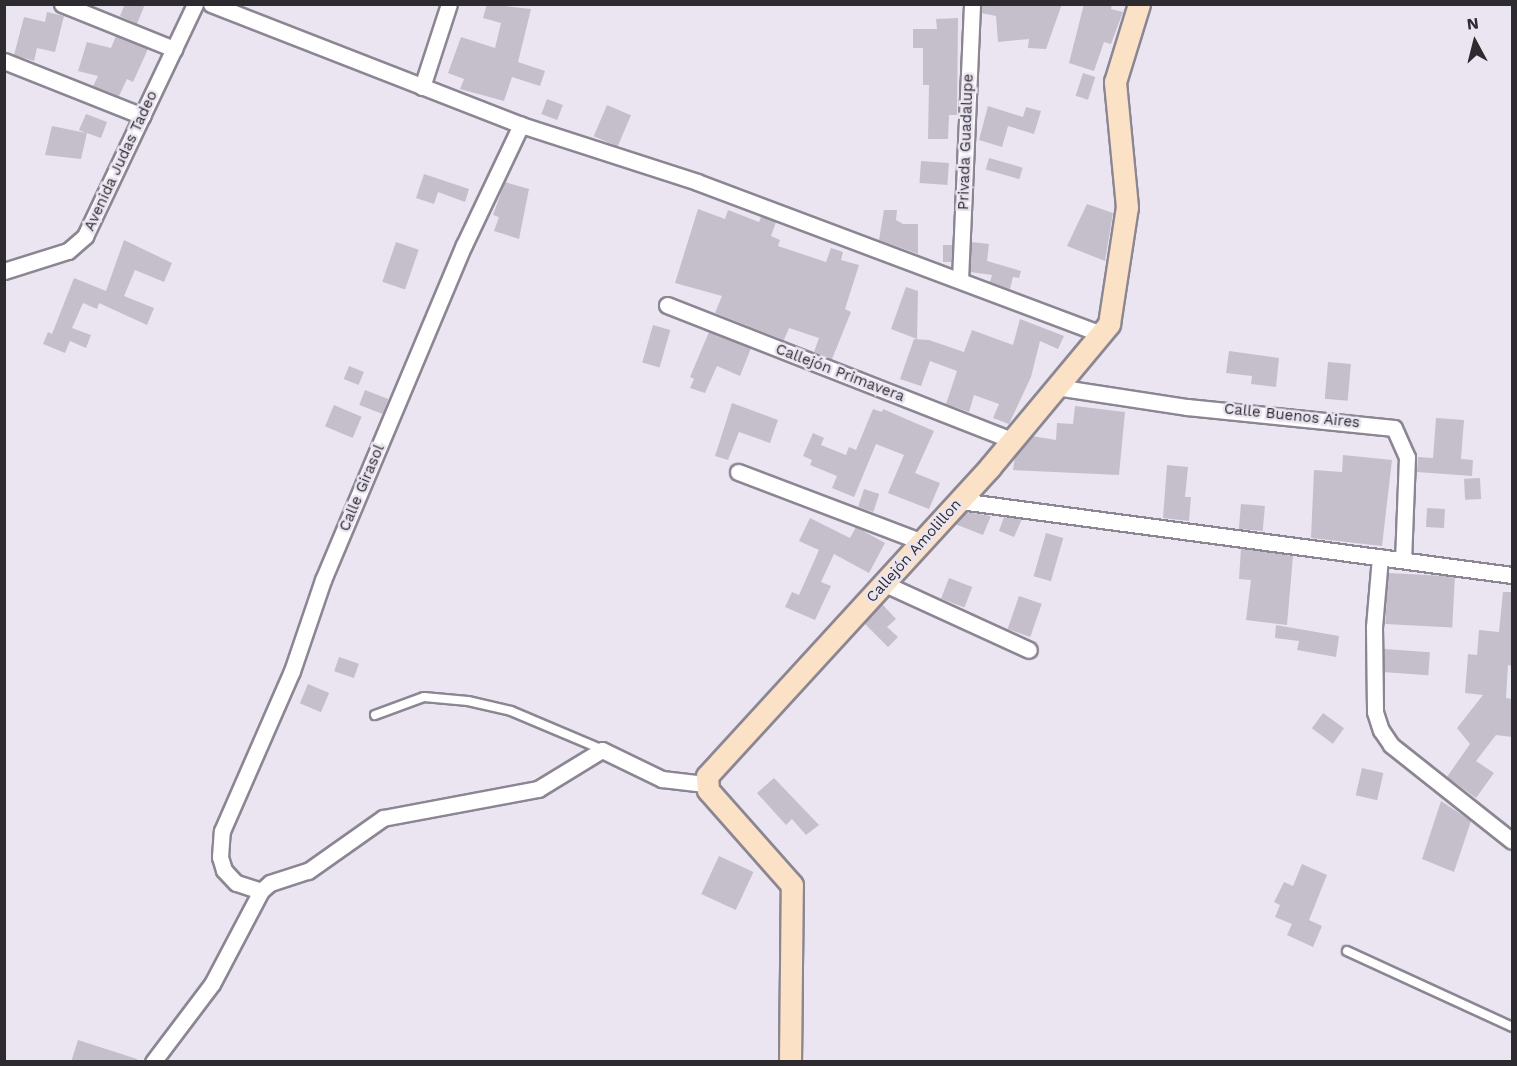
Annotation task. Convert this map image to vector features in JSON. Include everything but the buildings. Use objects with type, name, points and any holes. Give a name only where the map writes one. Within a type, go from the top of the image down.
[{"type":"street","points":[[62,4],[174,49]]},
{"type":"street","name":"Avenida Judas Tadeo","points":[[4,271],[68,252],[85,236],[195,4]]},
{"type":"street","points":[[211,4],[521,125],[697,182],[960,280],[1015,304],[1101,334]]},
{"type":"street","points":[[422,87],[449,4]]},
{"type":"street","name":"Privada Guadalupe","points":[[960,280],[972,4]]},
{"type":"street","name":"Callejón Amolillon","points":[[705,784],[707,776],[960,501],[1101,334],[1113,309],[1127,207],[1115,81],[1139,4]]},
{"type":"street","points":[[4,61],[142,116]]},
{"type":"street","name":"Calle Girasol","points":[[261,891],[237,883],[224,870],[220,857],[222,831],[292,671],[323,580],[464,244],[521,125]]},
{"type":"street","name":"Callejón Primavera","points":[[667,305],[1012,440]]},
{"type":"street","name":"Calle Buenos Aires","points":[[1056,387],[1187,407],[1394,428],[1407,457],[1403,560]]},
{"type":"street","points":[[738,472],[922,542]]},
{"type":"street","points":[[960,501],[1512,575]]},
{"type":"street","points":[[1380,557],[1374,627],[1375,712],[1381,729],[1391,745],[1512,841]]},
{"type":"street","points":[[885,584],[1029,650]]},
{"type":"street","points":[[153,1062],[212,984],[261,891],[270,883],[308,871],[383,818],[538,789],[602,750],[654,776],[705,784],[792,885],[790,1062]]},
{"type":"lane","points":[[375,715],[424,697],[468,701],[511,711],[602,750]]},
{"type":"lane","points":[[1347,951],[1512,1027]]}]
